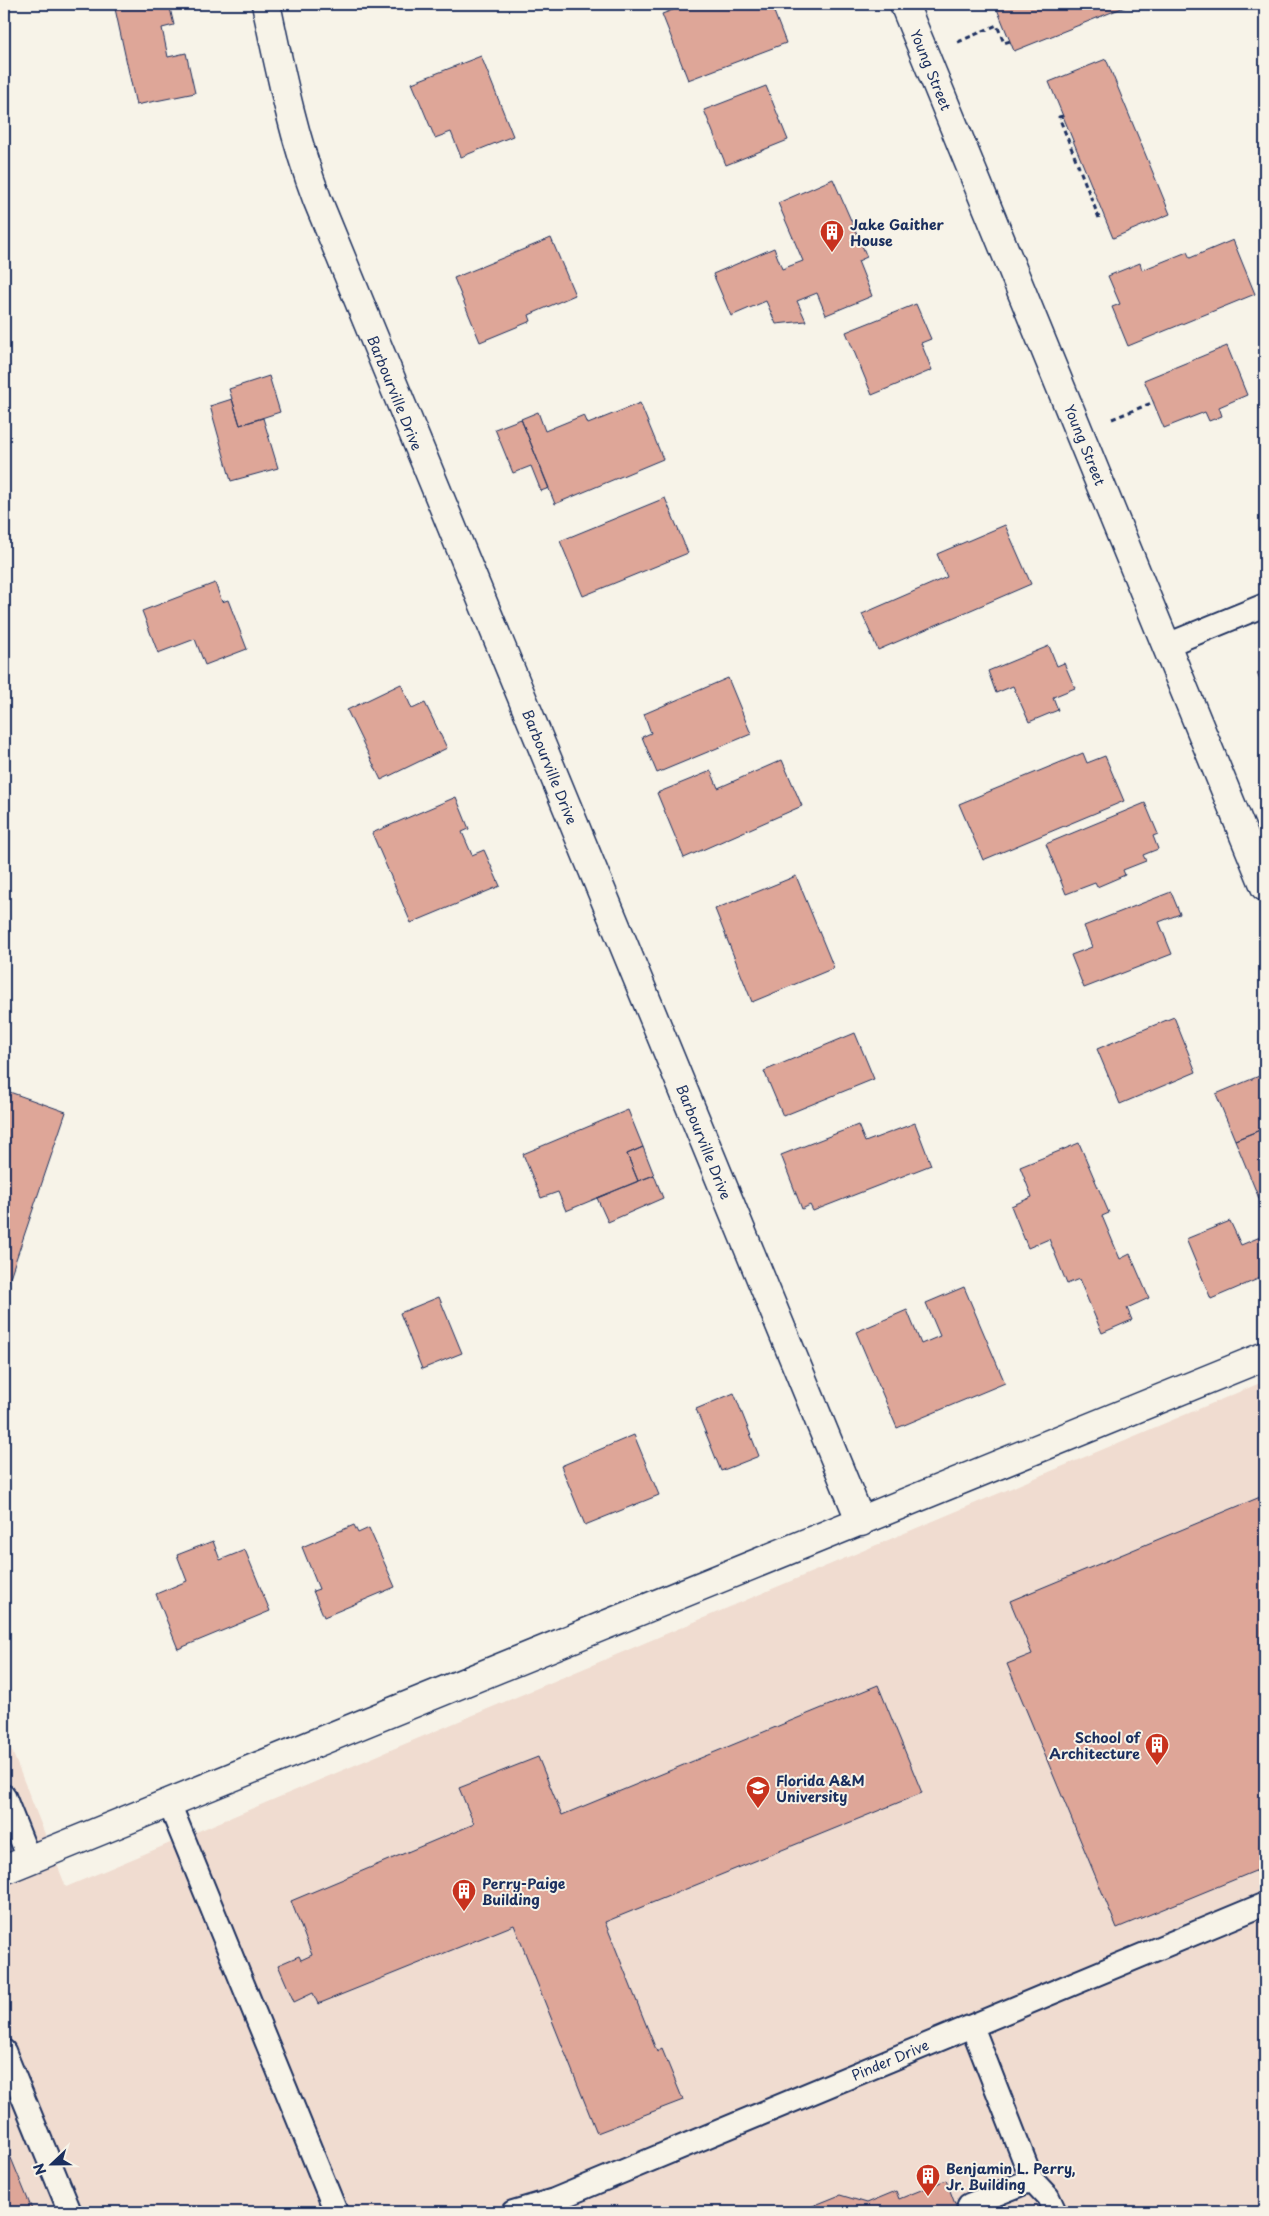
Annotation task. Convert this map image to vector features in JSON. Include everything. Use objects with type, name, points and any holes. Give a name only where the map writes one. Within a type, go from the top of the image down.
[{"type":"street","name":"Barbourville Drive","points":[[266,4],[290,114],[305,169],[323,216],[861,1522]]},
{"type":"street","name":"Young Street","points":[[904,4],[1167,645],[1259,856],[1265,887]]},
{"type":"street","points":[[4,1870],[1265,1356]]},
{"type":"lane","points":[[1167,645],[1265,604]]},
{"type":"lane","points":[[4,1796],[30,1859]]},
{"type":"lane","points":[[169,1802],[336,2212]]},
{"type":"lane","name":"Pinder Drive","points":[[513,2212],[554,2200],[1265,1904]]},
{"type":"lane","points":[[972,2026],[1032,2180],[1048,2197],[1056,2212]]},
{"type":"lane","points":[[4,2051],[70,2212]]},
{"type":"lane","points":[[969,2205],[1032,2180]]},
{"type":"path","points":[[925,55],[997,25],[1004,43],[1010,41]]},
{"type":"path","points":[[1063,116],[1059,118],[1099,218]]},
{"type":"path","points":[[1080,433],[1154,402]]},
{"type":"shaded area","name":"Florida A&M University","points":[[1265,1381],[1265,2212],[4,2212],[4,1731],[66,1887]]},
{"type":"building","points":[[114,4],[169,4],[174,25],[162,28],[168,57],[186,53],[195,93],[136,105]]},
{"type":"building","points":[[689,4],[771,4],[786,43],[688,80],[662,14]]},
{"type":"building","points":[[995,4],[1132,4],[1014,51]]},
{"type":"building","points":[[481,56],[513,136],[461,157],[451,132],[435,138],[412,83]]},
{"type":"building","points":[[1106,59],[1170,214],[1113,238],[1049,82]]},
{"type":"building","points":[[766,86],[788,140],[726,165],[704,110]]},
{"type":"building","name":"Jake Gaither House","points":[[833,179],[867,257],[858,261],[872,296],[826,315],[817,293],[797,301],[806,321],[776,324],[766,301],[731,316],[713,274],[774,248],[782,269],[803,261],[778,203]]},
{"type":"building","points":[[551,238],[575,295],[529,315],[531,321],[480,342],[454,278]]},
{"type":"building","points":[[1233,240],[1255,294],[1128,346],[1112,307],[1120,304],[1108,276],[1140,263],[1142,270],[1187,252],[1190,258]]},
{"type":"building","points":[[916,304],[931,339],[921,343],[932,370],[872,395],[846,332]]},
{"type":"building","points":[[1227,346],[1247,395],[1219,407],[1222,416],[1209,421],[1205,412],[1164,428],[1144,380]]},
{"type":"building","points":[[269,376],[280,412],[240,425],[229,389]]},
{"type":"building","points":[[232,399],[240,425],[263,418],[278,468],[231,481],[210,406]]},
{"type":"building","points":[[640,403],[663,459],[555,504],[521,419],[538,412],[545,431],[584,415],[588,424]]},
{"type":"building","points":[[521,419],[549,488],[541,491],[531,466],[513,473],[495,429]]},
{"type":"building","points":[[665,498],[688,553],[583,596],[560,541]]},
{"type":"building","points":[[1005,525],[1031,584],[878,650],[862,614],[947,577],[937,554]]},
{"type":"building","points":[[215,583],[222,602],[228,600],[247,649],[205,665],[195,639],[158,653],[142,611]]},
{"type":"building","points":[[1049,646],[1057,666],[1064,663],[1075,688],[1053,697],[1058,710],[1029,722],[1013,686],[996,693],[988,671]]},
{"type":"building","points":[[1265,669],[1265,692],[1257,673]]},
{"type":"building","points":[[728,678],[751,734],[657,773],[642,737],[651,733],[644,714]]},
{"type":"building","points":[[401,684],[412,709],[425,703],[447,748],[381,780],[347,710]]},
{"type":"building","points":[[1083,753],[1087,763],[1105,756],[1124,801],[983,860],[959,804]]},
{"type":"building","points":[[782,760],[802,806],[684,858],[657,793],[711,771],[718,788]]},
{"type":"building","points":[[456,797],[469,829],[462,832],[472,855],[484,850],[500,886],[411,923],[372,833]]},
{"type":"building","points":[[1145,803],[1158,834],[1153,836],[1158,849],[1143,855],[1146,861],[1123,870],[1125,875],[1097,887],[1095,883],[1066,894],[1046,844]]},
{"type":"building","points":[[796,876],[834,968],[752,1002],[715,909]]},
{"type":"building","points":[[1171,892],[1180,914],[1159,922],[1172,954],[1084,988],[1071,955],[1092,947],[1084,926]]},
{"type":"building","points":[[1174,1017],[1196,1072],[1120,1104],[1097,1049]]},
{"type":"building","points":[[855,1033],[874,1079],[783,1116],[764,1071]]},
{"type":"building","points":[[1264,1074],[1265,1128],[1235,1140],[1216,1094]]},
{"type":"building","points":[[4,1090],[66,1112],[6,1289],[4,1289]]},
{"type":"building","points":[[628,1110],[643,1147],[627,1154],[638,1181],[566,1211],[558,1192],[541,1198],[523,1154]]},
{"type":"building","points":[[915,1123],[931,1165],[813,1211],[810,1205],[802,1209],[781,1155],[858,1125],[865,1142]]},
{"type":"building","points":[[1265,1128],[1265,1213],[1235,1140]]},
{"type":"building","points":[[1079,1143],[1109,1213],[1102,1216],[1120,1259],[1130,1254],[1149,1298],[1127,1308],[1132,1320],[1102,1333],[1079,1279],[1067,1284],[1049,1239],[1028,1248],[1011,1206],[1032,1197],[1020,1167]]},
{"type":"building","points":[[643,1147],[654,1175],[638,1181],[627,1154]]},
{"type":"building","points":[[654,1175],[663,1198],[608,1222],[597,1198]]},
{"type":"building","points":[[1230,1221],[1241,1245],[1265,1235],[1265,1276],[1211,1299],[1186,1239]]},
{"type":"building","points":[[964,1287],[1005,1383],[897,1428],[856,1332],[907,1310],[921,1344],[940,1336],[926,1303]]},
{"type":"building","points":[[439,1297],[462,1353],[422,1369],[400,1313]]},
{"type":"building","points":[[734,1393],[759,1456],[721,1471],[696,1409]]},
{"type":"building","points":[[634,1435],[659,1495],[585,1525],[561,1466]]},
{"type":"building","name":"School of Architecture","points":[[1265,1495],[1265,1867],[1117,1928],[1007,1664],[1032,1654],[1010,1601]]},
{"type":"building","points":[[354,1525],[358,1533],[369,1528],[395,1587],[324,1617],[313,1591],[319,1589],[302,1547]]},
{"type":"building","points":[[213,1541],[220,1560],[245,1550],[270,1611],[178,1649],[156,1594],[187,1581],[177,1555]]},
{"type":"building","name":"Perry-Paige Building","points":[[878,1685],[922,1793],[605,1922],[657,2052],[662,2049],[683,2100],[597,2133],[514,1925],[318,2004],[313,1993],[294,2002],[278,1965],[299,1956],[301,1960],[312,1955],[291,1901],[474,1824],[459,1788],[538,1757],[562,1815]]},
{"type":"building","points":[[11,2158],[33,2212],[4,2212],[4,2160]]},
{"type":"building","name":"Benjamin L. Perry, Jr. Building","points":[[946,2180],[958,2212],[798,2212],[840,2195],[867,2203],[896,2191],[899,2199]]},
{"type":"place","name":"Jake Gaither House","points":[[832,253]]},
{"type":"place","name":"School of Architecture","points":[[1157,1766]]},
{"type":"place","name":"Florida A&M University","points":[[758,1809]]},
{"type":"place","name":"Perry-Paige Building","points":[[464,1912]]},
{"type":"place","name":"Benjamin L. Perry, Jr. Building","points":[[928,2197]]}]
